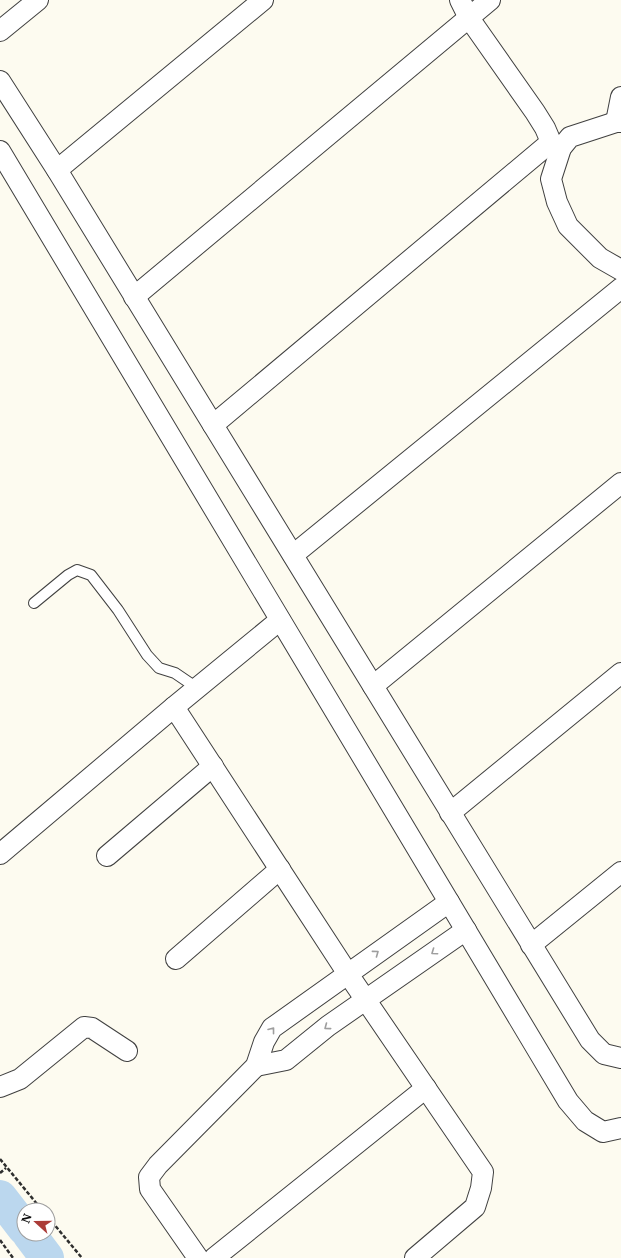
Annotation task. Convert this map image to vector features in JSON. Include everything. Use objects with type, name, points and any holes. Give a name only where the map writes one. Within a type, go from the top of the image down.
[{"type":"street","points":[[0,31],[38,0]]},
{"type":"street","points":[[57,170],[263,0]]},
{"type":"street","points":[[460,0],[469,18],[535,112],[556,145],[551,179],[557,202],[568,226],[600,258],[621,270]]},
{"type":"street","points":[[134,297],[490,0]]},
{"type":"street","points":[[0,81],[57,170],[590,1040],[604,1054],[621,1058]]},
{"type":"street","points":[[213,425],[556,145],[570,137],[619,122],[621,97]]},
{"type":"street","points":[[0,151],[568,1100],[585,1121],[603,1132],[621,1128]]},
{"type":"street","points":[[293,555],[621,288]]},
{"type":"street","points":[[373,686],[621,482]]},
{"type":"street","points":[[0,854],[174,707],[280,620]]},
{"type":"street","points":[[450,813],[621,673]]},
{"type":"street","points":[[174,707],[348,974],[483,1172],[481,1188],[475,1207],[416,1258]]},
{"type":"street","points":[[107,856],[213,766]]},
{"type":"street","points":[[176,959],[280,869]]},
{"type":"street","points":[[531,945],[621,872]]},
{"type":"street","points":[[198,1258],[150,1188],[149,1177],[158,1165],[256,1066],[264,1042],[272,1028],[449,902]]},
{"type":"street","points":[[256,1066],[286,1060],[328,1026],[466,930]]},
{"type":"street","points":[[0,1087],[20,1079],[84,1026],[92,1028],[127,1051]]},
{"type":"street","points":[[214,1258],[426,1088]]},
{"type":"lane","points":[[34,603],[68,575],[77,570],[91,575],[118,610],[146,655],[159,668],[175,673],[198,688]]},
{"type":"path","points":[[0,1159],[35,1202]]},
{"type":"path","points":[[0,1173],[6,1168]]},
{"type":"path","points":[[56,1227],[82,1258]]},
{"type":"path","points":[[0,1240],[13,1258]]},
{"type":"waterway","points":[[0,1197],[16,1218]]},
{"type":"waterway","points":[[35,1242],[47,1258]]}]
